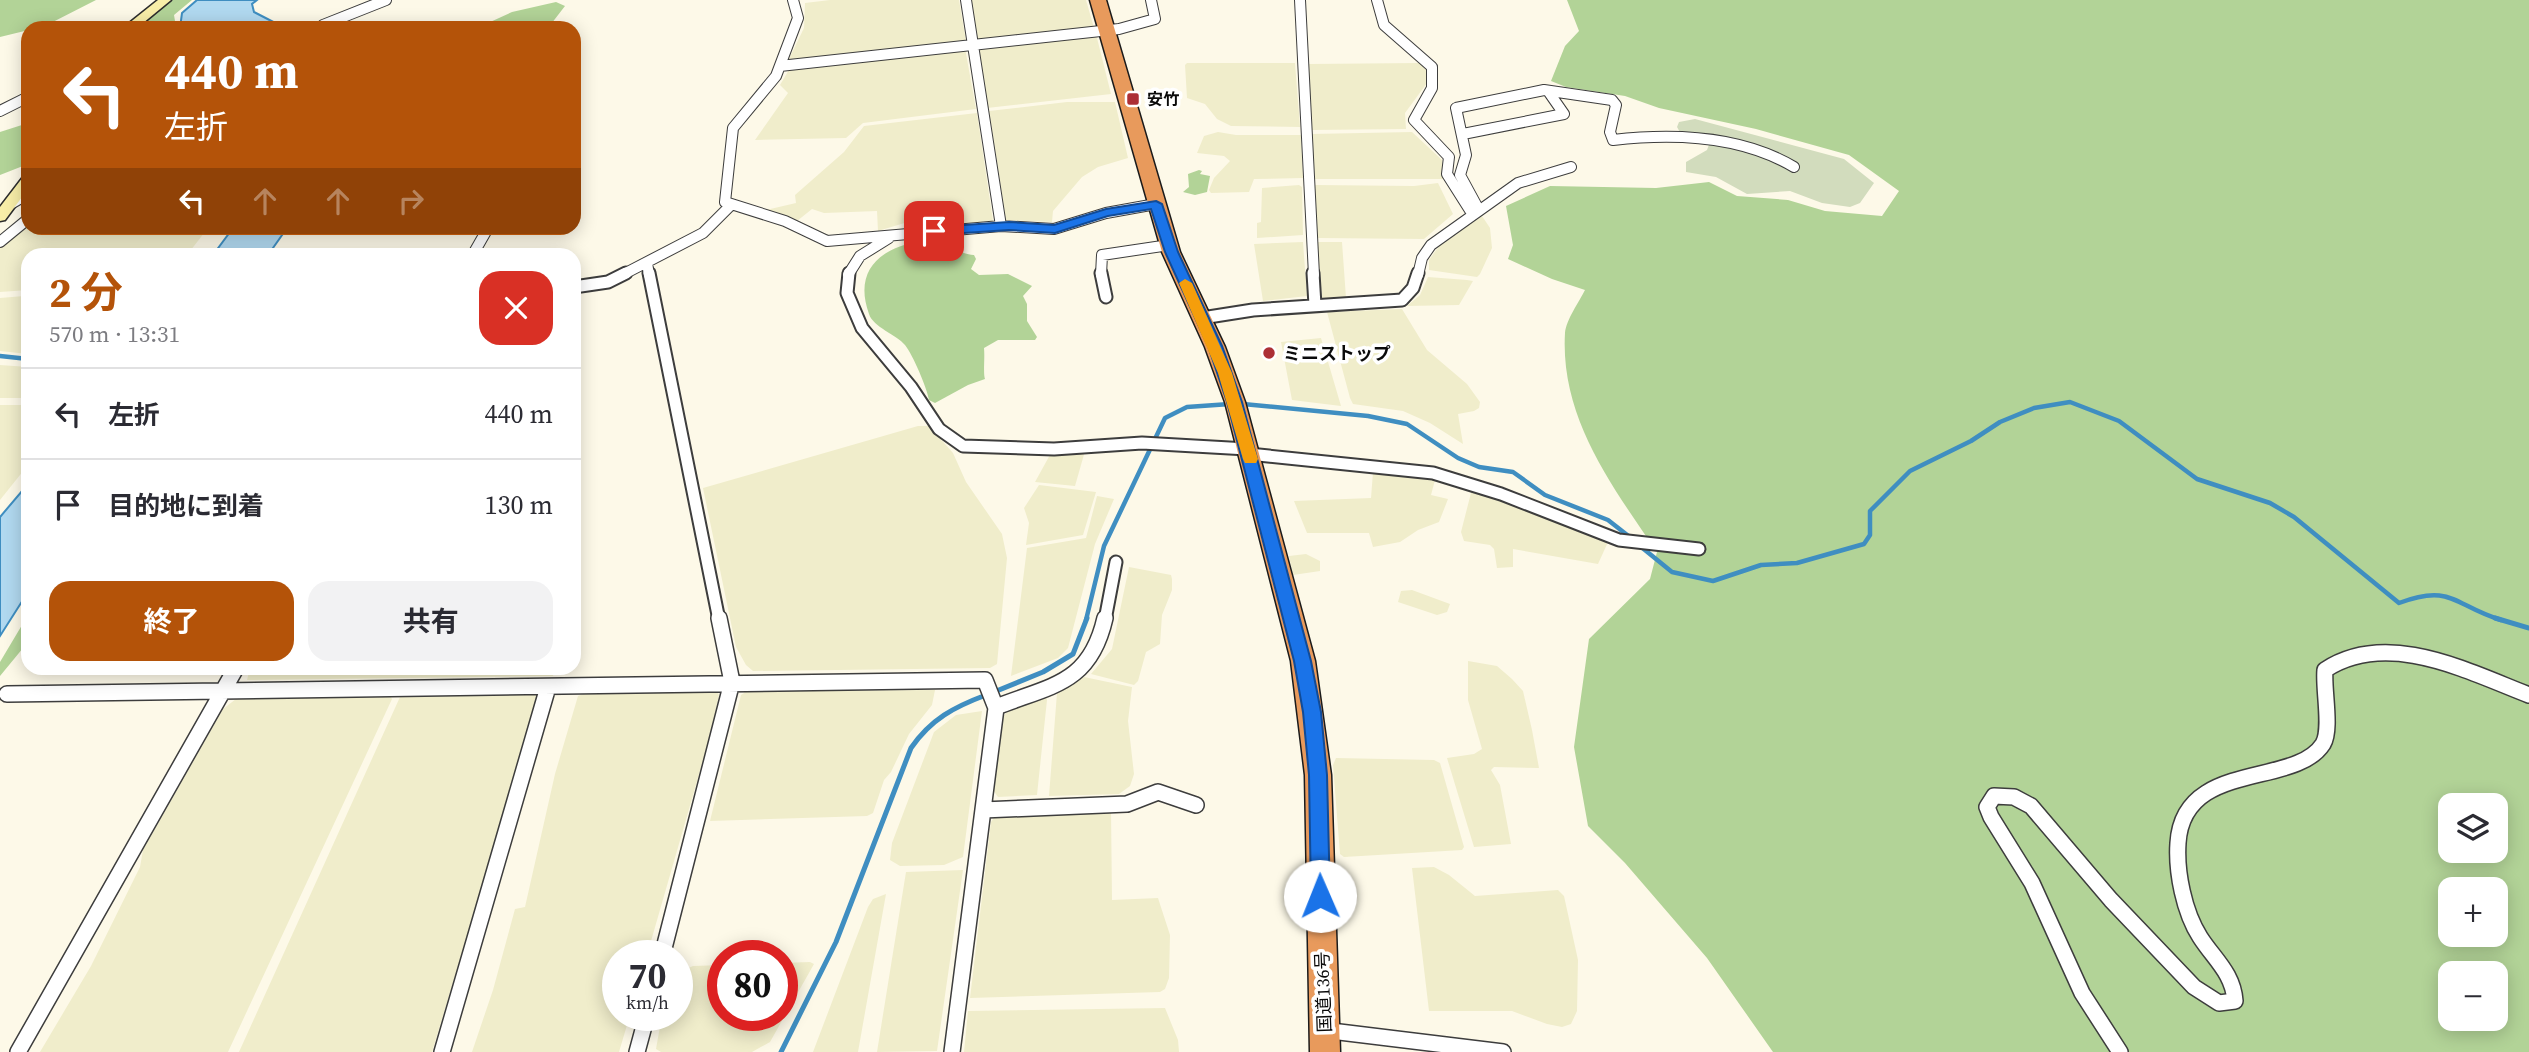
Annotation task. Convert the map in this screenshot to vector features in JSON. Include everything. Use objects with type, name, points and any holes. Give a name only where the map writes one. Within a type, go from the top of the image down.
[{"type":"highway","name":"国道136号","points":[[1098,0],[1169,245],[1225,373],[1303,661],[1312,712],[1318,775],[1324,1041]]},
{"type":"main road","points":[[138,21],[166,0]]},
{"type":"main road","points":[[0,218],[21,189]]},
{"type":"street","points":[[333,21],[386,0]]},
{"type":"street","points":[[793,0],[798,19],[780,66],[774,78],[733,128],[725,200],[731,205],[785,220],[824,241],[1001,226],[1055,229],[1106,213],[1156,204]]},
{"type":"street","points":[[966,0],[1001,226]]},
{"type":"street","points":[[780,66],[1107,30],[1155,19],[1151,0]]},
{"type":"street","points":[[1300,0],[1315,305]]},
{"type":"street","points":[[1377,0],[1384,25],[1432,67],[1432,88],[1414,120],[1449,157],[1447,174],[1476,212]]},
{"type":"street","points":[[1476,212],[1460,175],[1466,155],[1463,134],[1455,111],[1458,106],[1548,91],[1604,97],[1614,102],[1616,105],[1610,138],[1613,140],[1650,135],[1707,139],[1773,155],[1794,167]]},
{"type":"street","points":[[1463,134],[1564,114],[1548,91]]},
{"type":"street","points":[[0,111],[21,100]]},
{"type":"street","points":[[1202,318],[1315,305],[1387,303],[1402,300],[1413,292],[1426,249],[1518,183],[1571,166]]},
{"type":"street","points":[[9,205],[21,198]]},
{"type":"street","points":[[581,286],[608,282],[703,233],[731,205]]},
{"type":"street","points":[[0,242],[21,225]]},
{"type":"street","points":[[892,236],[855,262],[850,276],[851,306],[864,332],[914,390],[935,426],[953,442],[1042,449],[1142,443],[1433,473],[1501,494],[1619,540],[1699,549]]},
{"type":"street","points":[[1106,298],[1102,286],[1102,255],[1169,245]]},
{"type":"street","points":[[647,263],[732,682],[666,940]]},
{"type":"street","points":[[995,706],[1067,678],[1087,663],[1097,647],[1116,562]]},
{"type":"street","points":[[2120,1052],[2081,993],[2032,883],[1991,817],[1987,807],[1994,796],[2018,798],[2031,806],[2105,892],[2193,987],[2219,1003],[2229,1004],[2235,1000],[2233,980],[2195,928],[2184,882],[2177,841],[2180,820],[2186,810],[2214,789],[2259,772],[2306,759],[2316,752],[2326,736],[2322,684],[2325,670],[2344,657],[2374,652],[2410,655],[2529,695]]},
{"type":"street","points":[[18,1052],[232,675]]},
{"type":"street","points":[[7,694],[981,679],[987,682],[995,706],[952,1052]]},
{"type":"street","points":[[442,1052],[548,687]]},
{"type":"street","points":[[983,810],[1127,804],[1158,792],[1196,805]]},
{"type":"street","points":[[637,1052],[643,1031]]},
{"type":"street","points":[[1324,1041],[1503,1052]]},
{"type":"shaded area","points":[[830,0],[959,0],[966,41],[787,63],[804,28],[805,3]]},
{"type":"shaded area","points":[[970,0],[1086,0],[1094,28],[977,41]]},
{"type":"shaded area","points":[[1096,34],[1111,94],[987,108],[978,47]]},
{"type":"shaded area","points":[[965,48],[976,109],[863,123],[846,138],[755,140],[788,93],[780,85],[790,68]]},
{"type":"shaded area","points":[[1187,63],[1295,63],[1300,127],[1231,126],[1217,119],[1205,104],[1187,98]]},
{"type":"shaded area","points":[[1419,63],[1428,68],[1427,83],[1405,113],[1406,129],[1312,130],[1308,64]]},
{"type":"shaded area","points":[[1067,102],[1115,102],[1128,158],[1098,167],[1082,177],[1053,211],[1052,222],[1006,220],[989,111]]},
{"type":"shaded area","points":[[977,113],[993,221],[959,224],[941,212],[878,231],[877,211],[824,213],[812,209],[797,221],[766,210],[796,203],[795,195],[844,152],[864,126]]},
{"type":"shaded area","points":[[1218,132],[1236,135],[1301,135],[1303,178],[1254,179],[1249,192],[1211,193],[1209,190],[1214,178],[1230,161],[1224,156],[1197,153],[1204,136]]},
{"type":"shaded area","points":[[1412,132],[1442,160],[1443,179],[1315,179],[1311,134]]},
{"type":"shaded area","points":[[1438,183],[1453,214],[1424,239],[1318,238],[1313,186],[1414,186]]},
{"type":"shaded area","points":[[1302,187],[1303,235],[1257,238],[1257,223],[1261,222],[1262,188]]},
{"type":"shaded area","points":[[1482,216],[1490,228],[1492,248],[1480,274],[1477,277],[1429,270],[1429,260],[1439,246]]},
{"type":"shaded area","points":[[21,228],[21,235],[203,235],[192,248],[21,248],[21,290],[0,292],[0,246]]},
{"type":"shaded area","points":[[1303,242],[1307,296],[1263,301],[1254,244]]},
{"type":"shaded area","points":[[1317,242],[1342,242],[1346,298],[1322,298]]},
{"type":"shaded area","points":[[1428,277],[1473,281],[1459,305],[1407,306],[1420,295]]},
{"type":"shaded area","points":[[21,296],[21,353],[0,351],[0,298]]},
{"type":"shaded area","points":[[1402,309],[1427,350],[1467,384],[1480,402],[1479,408],[1474,411],[1458,414],[1463,444],[1430,423],[1403,411],[1353,404],[1350,398],[1327,312]]},
{"type":"shaded area","points":[[1321,338],[1341,406],[1292,400],[1281,342]]},
{"type":"shaded area","points":[[0,365],[21,366],[21,398],[0,398]]},
{"type":"shaded area","points":[[0,405],[21,405],[21,474],[0,500]]},
{"type":"shaded area","points":[[918,426],[929,426],[953,453],[966,482],[1002,534],[1007,558],[997,664],[990,668],[753,671],[746,665],[736,647],[703,488]]},
{"type":"shaded area","points":[[1085,451],[1075,486],[1035,482],[1051,453]]},
{"type":"shaded area","points":[[1373,472],[1435,480],[1431,495],[1448,499],[1439,522],[1418,530],[1400,542],[1373,547],[1369,533],[1307,533],[1294,501],[1371,498]]},
{"type":"shaded area","points":[[1039,485],[1096,492],[1083,535],[1026,545],[1029,523],[1024,508]]},
{"type":"shaded area","points":[[1472,489],[1608,542],[1598,564],[1513,549],[1513,567],[1497,568],[1494,549],[1490,545],[1464,541],[1461,532]]},
{"type":"shaded area","points":[[1097,496],[1114,499],[1095,544],[1068,648],[1058,658],[1011,676],[1027,548],[1086,538]]},
{"type":"shaded area","points":[[1306,554],[1320,561],[1320,571],[1293,575],[1289,556]]},
{"type":"shaded area","points":[[1129,567],[1171,575],[1172,579],[1172,590],[1162,615],[1160,644],[1146,652],[1138,681],[1134,685],[1091,674],[1112,649]]},
{"type":"shaded area","points":[[1412,590],[1450,604],[1447,612],[1437,615],[1398,602],[1401,591]]},
{"type":"shaded area","points":[[1468,661],[1497,666],[1523,691],[1539,768],[1494,767],[1491,770],[1500,785],[1511,844],[1474,847],[1447,758],[1474,754],[1482,749],[1468,700]]},
{"type":"shaded area","points":[[248,675],[553,675],[553,676],[247,680]]},
{"type":"shaded area","points":[[1084,677],[1132,687],[1128,721],[1134,774],[1130,786],[1119,794],[1049,796],[1057,693]]},
{"type":"shaded area","points":[[716,690],[719,695],[708,743],[651,940],[602,940],[602,1031],[625,1031],[619,1052],[472,1052],[493,990],[515,909],[525,907],[555,774],[578,696],[592,691]]},
{"type":"shaded area","points":[[935,690],[932,705],[909,734],[891,772],[884,780],[873,813],[867,816],[710,821],[741,695],[747,691]]},
{"type":"shaded area","points":[[536,692],[539,698],[432,1052],[239,1052],[400,697],[406,694]]},
{"type":"shaded area","points":[[1045,694],[1047,700],[1037,795],[998,797],[993,790],[1001,719],[1013,705]]},
{"type":"shaded area","points":[[249,696],[390,696],[392,699],[228,1052],[40,1052],[91,966],[140,867],[143,850],[223,709],[236,699]]},
{"type":"shaded area","points":[[982,711],[963,857],[944,865],[900,866],[890,860],[892,843],[934,732],[956,715]]},
{"type":"shaded area","points":[[1336,758],[1434,760],[1440,763],[1464,847],[1462,850],[1344,857],[1340,854],[1333,765]]},
{"type":"shaded area","points":[[1111,810],[1112,900],[1158,898],[1170,935],[1169,978],[1165,989],[1160,992],[970,998],[991,822],[995,816]]},
{"type":"shaded area","points":[[1434,867],[1449,875],[1475,896],[1558,890],[1564,896],[1578,960],[1577,1011],[1571,1024],[1562,1027],[1547,1024],[1512,1011],[1429,1011],[1412,868]]},
{"type":"shaded area","points":[[963,870],[937,1051],[877,1052],[906,872]]},
{"type":"shaded area","points":[[886,894],[858,1052],[813,1052],[868,907],[873,899]]},
{"type":"shaded area","points":[[798,962],[814,964],[798,992]]},
{"type":"shaded area","points":[[693,966],[707,966],[707,1031],[776,1031],[770,1042],[752,1052],[661,1052],[656,1049],[659,1031],[693,1031]]},
{"type":"shaded area","points":[[1165,1008],[1178,1040],[1179,1052],[964,1052],[968,1011]]},
{"type":"green space","points":[[0,0],[96,0],[55,21],[21,21],[21,32],[0,37]]},
{"type":"green space","points":[[172,0],[192,0],[174,15],[175,21],[147,21]]},
{"type":"green space","points":[[1567,0],[2529,0],[2529,1052],[1773,1052],[1707,958],[1625,863],[1588,826],[1574,747],[1589,639],[1650,579],[1657,552],[1592,450],[1571,394],[1565,333],[1570,317],[1585,290],[1552,279],[1508,259],[1513,245],[1506,206],[1550,186],[1656,188],[1709,182],[1737,196],[1788,200],[1825,211],[1882,216],[1899,191],[1849,155],[1756,129],[1659,108],[1625,96],[1566,87],[1551,81],[1565,46],[1579,31]]},
{"type":"green space","points":[[556,2],[565,6],[553,21],[492,21],[512,12]]},
{"type":"green space","points":[[1695,119],[1844,159],[1874,183],[1860,203],[1850,207],[1822,203],[1790,191],[1747,194],[1716,177],[1686,172],[1686,162],[1707,150],[1710,142],[1681,134],[1677,127],[1679,122]]},
{"type":"green space","points":[[21,125],[21,167],[0,175],[0,132]]},
{"type":"green space","points":[[1202,171],[1200,174],[1210,176],[1207,192],[1195,195],[1183,192],[1189,187],[1188,174]]},
{"type":"green space","points":[[922,241],[946,244],[974,255],[976,259],[971,269],[979,275],[1008,274],[1032,286],[1023,296],[1027,304],[1027,321],[1037,337],[1035,340],[998,340],[984,348],[985,379],[935,403],[929,400],[908,350],[901,341],[871,319],[865,298],[868,273],[874,263],[894,249]]},
{"type":"green space","points":[[21,627],[21,650],[0,676],[0,662]]},
{"type":"water","points":[[197,0],[257,0],[252,4],[254,12],[271,21],[181,21],[182,13]]},
{"type":"water","points":[[228,235],[282,235],[273,248],[218,248]]},
{"type":"water","points":[[21,492],[21,603],[0,636],[0,517]]},
{"type":"waterway","points":[[0,356],[21,358]]},
{"type":"waterway","points":[[1640,546],[1672,572],[1713,581],[1761,565],[1797,563],[1864,544],[1870,535],[1870,511],[1910,471],[1971,441],[2000,422],[2034,408],[2070,402],[2119,421],[2197,479],[2270,503],[2294,517],[2399,603],[2417,597],[2442,596],[2498,619]]},
{"type":"waterway","points":[[1086,620],[1104,546],[1165,418],[1187,407],[1230,404]]},
{"type":"waterway","points":[[1243,404],[1368,416],[1407,424],[1458,458],[1479,467],[1513,472],[1545,495],[1608,520],[1631,538]]},
{"type":"waterway","points":[[994,692],[1043,672],[1073,654],[1087,618]]},
{"type":"waterway","points":[[2498,619],[2529,628]]},
{"type":"waterway","points":[[781,1052],[836,942],[911,748],[927,729],[944,715],[986,695]]},
{"type":"slow traffic","points":[[1185,283],[1225,373],[1250,459]]},
{"type":"place","name":"安竹","points":[[1133,99]]},
{"type":"place","name":"ミニストップ","points":[[1269,353]]},
{"type":"route","points":[[934,231],[1009,226],[1055,229],[1093,216],[1156,204],[1171,252],[1215,346],[1235,402],[1303,661],[1312,712],[1318,775],[1320,896]]}]
